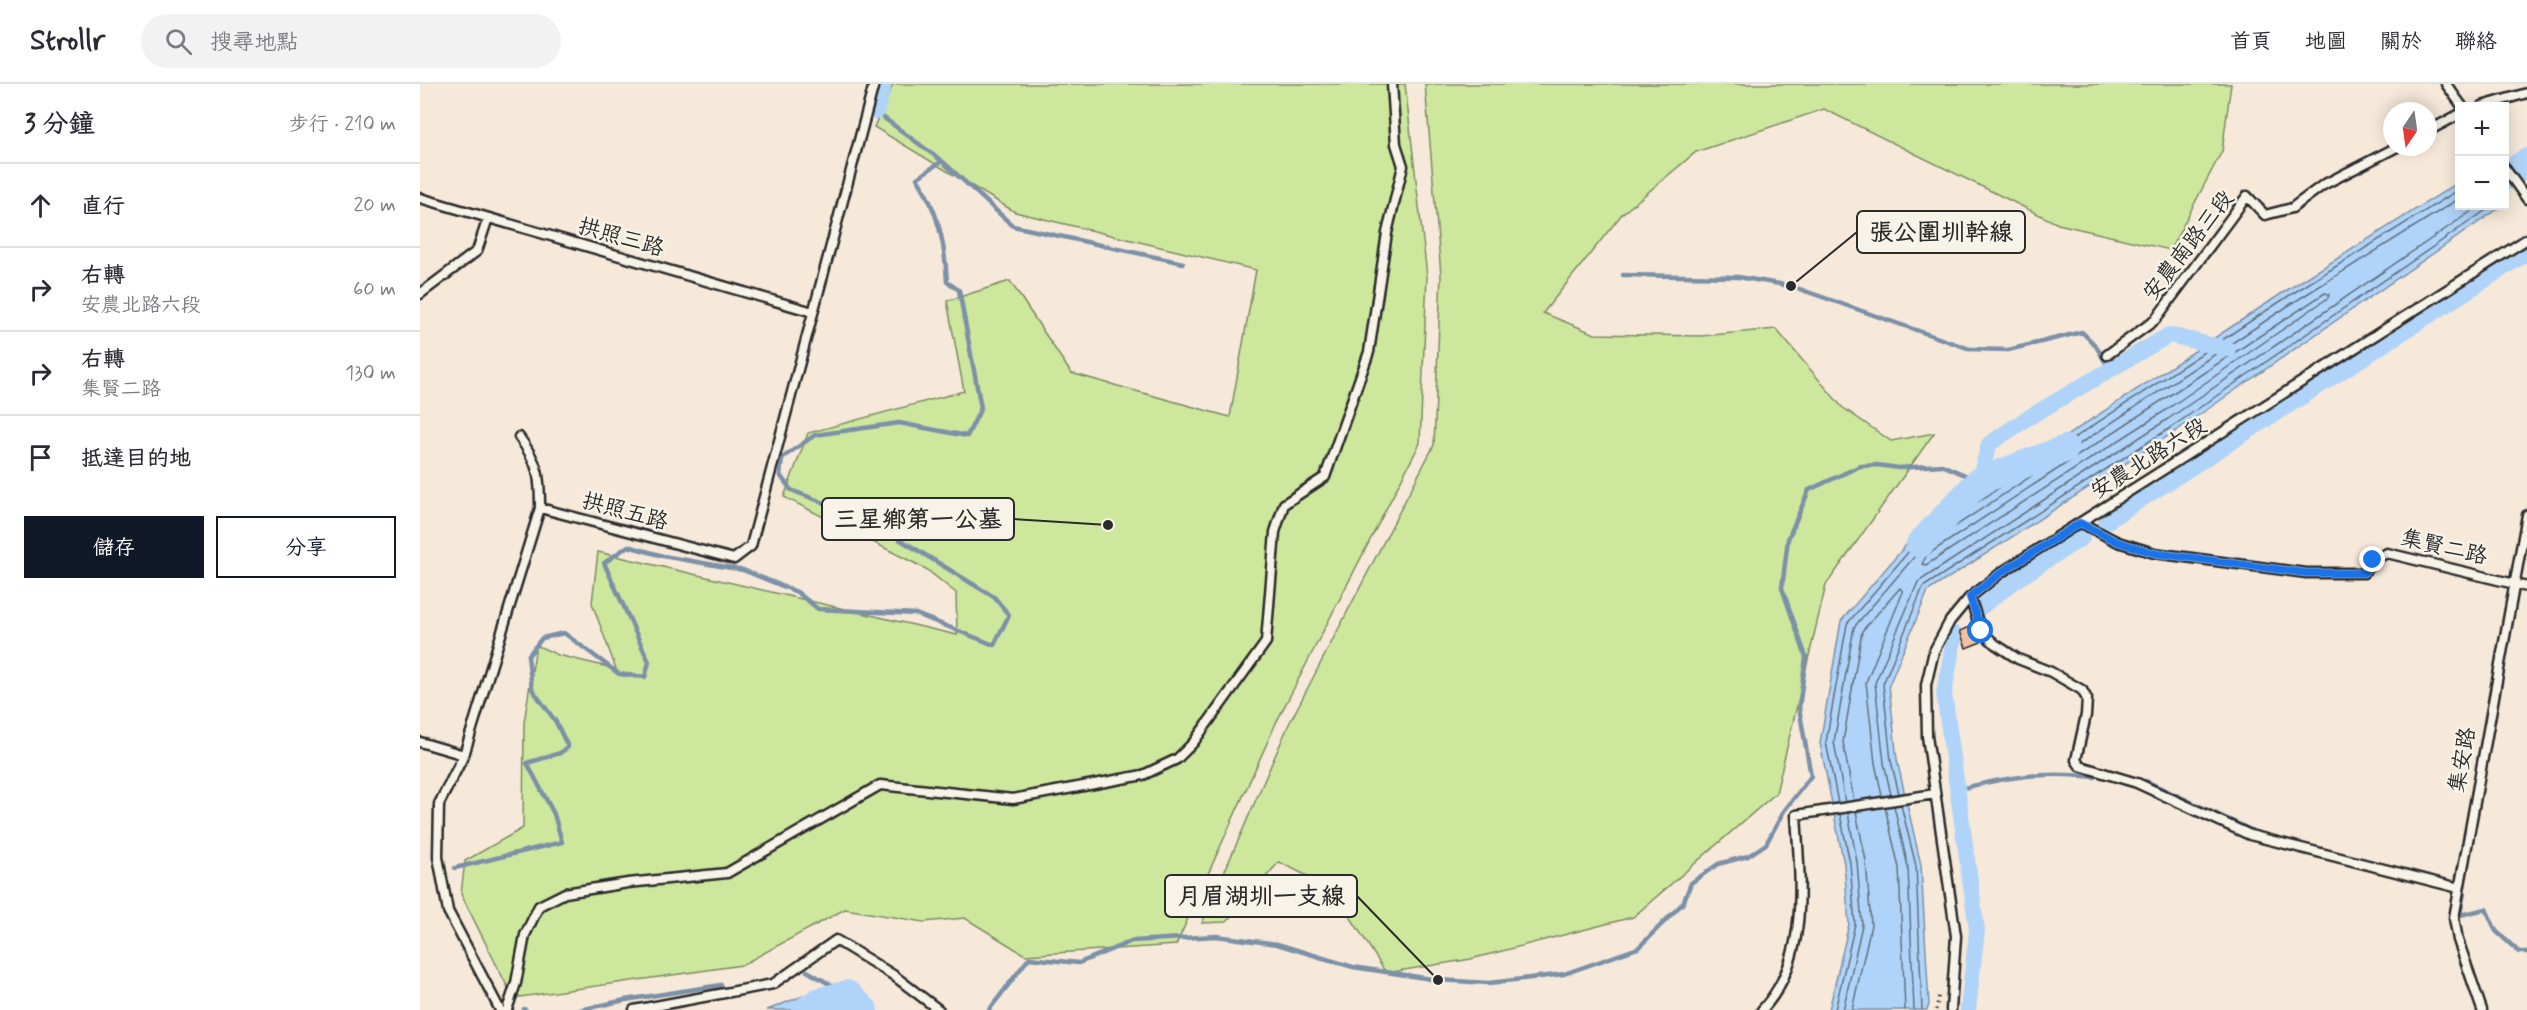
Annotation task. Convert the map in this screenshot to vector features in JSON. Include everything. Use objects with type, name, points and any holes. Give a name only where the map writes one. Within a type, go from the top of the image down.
[{"type":"lane","name":"拱照五路","points":[[540,508],[734,559],[752,546],[874,84]]},
{"type":"lane","points":[[507,1010],[516,983],[525,935],[539,906],[566,893],[628,883],[727,873],[880,785],[1013,799],[1143,775],[1178,759],[1193,743],[1266,642],[1275,532],[1284,504],[1325,477],[1369,352],[1387,233],[1403,166],[1396,144],[1392,84]]},
{"type":"lane","points":[[2446,84],[2459,102]]},
{"type":"lane","points":[[2496,102],[2527,93]]},
{"type":"lane","points":[[2437,126],[2455,117]]},
{"type":"lane","name":"安農南路三段","points":[[2107,355],[2155,320],[2247,196],[2265,215],[2292,208],[2322,186],[2383,154]]},
{"type":"lane","points":[[2509,173],[2527,198]]},
{"type":"lane","name":"拱照三路","points":[[420,198],[813,312]]},
{"type":"lane","points":[[420,294],[477,251],[488,218]]},
{"type":"lane","name":"安農北路六段","points":[[1951,1010],[1956,936],[1927,736],[1926,685],[1934,651],[1950,621],[1970,597],[2002,572],[2527,239]]},
{"type":"lane","points":[[500,1010],[448,911],[438,857],[439,804],[464,755],[540,508],[540,478],[534,458],[519,437]]},
{"type":"lane","name":"集安路","points":[[2482,1010],[2458,940],[2454,918],[2527,515]]},
{"type":"lane","name":"集賢二路","points":[[2080,523],[2118,542],[2154,553],[2306,573],[2364,573],[2373,560],[2387,553],[2527,587]]},
{"type":"lane","points":[[1970,597],[1981,631],[1995,644],[2018,659],[2051,672],[2082,690],[2087,699],[2076,760],[2080,766],[2137,783],[2250,835],[2458,888]]},
{"type":"lane","points":[[420,742],[464,755]]},
{"type":"lane","points":[[1762,1010],[1785,975],[1797,936],[1800,880],[1796,815],[1935,794]]},
{"type":"lane","points":[[634,1010],[773,984],[837,940],[893,975],[939,1010]]},
{"type":"green space","points":[[893,84],[1405,84],[1427,276],[1420,443],[1276,723],[1176,945],[1025,955],[965,918],[924,922],[845,909],[742,965],[513,998],[461,894],[465,861],[523,828],[524,723],[536,645],[558,655],[616,669],[592,603],[598,552],[957,635],[956,593],[926,569],[784,497],[808,433],[964,391],[947,301],[1010,281],[1071,373],[1230,417],[1256,270],[1015,212],[874,127]]},
{"type":"green space","points":[[1425,84],[2231,84],[2222,151],[2170,250],[2058,224],[1824,109],[1696,152],[1622,214],[1543,313],[1595,334],[1701,336],[1776,329],[1842,407],[1891,441],[1934,433],[1826,585],[1776,793],[1633,917],[1471,959],[1386,973],[1332,888],[1279,862],[1226,922],[1202,923],[1289,724],[1434,445],[1441,275]]},
{"type":"water","points":[[2455,185],[2455,210],[2496,210],[2176,431],[1928,591],[1889,685],[1897,760],[1921,865],[1929,1005],[1927,1010],[1829,1010],[1849,924],[1844,864],[1820,743],[1841,621],[1912,538],[2284,292]]},
{"type":"water","points":[[805,995],[847,1010],[767,1010]]},
{"type":"building","points":[[1973,626],[1981,642],[1966,648],[1960,631]]},
{"type":"waterway","points":[[876,112],[884,84]]},
{"type":"waterway","points":[[455,868],[562,842],[554,814],[527,763],[560,753],[568,747],[556,722],[532,689],[528,656],[542,638],[564,633],[619,674],[645,677],[649,662],[604,563],[628,546],[663,556],[743,570],[797,592],[818,609],[916,614],[994,645],[1009,615],[994,597],[868,520],[791,490],[780,475],[782,458],[815,435],[899,423],[967,436],[981,408],[959,290],[947,282],[939,228],[930,202],[917,178],[942,161],[876,112]]},
{"type":"waterway","points":[[942,161],[1013,226],[1183,263]]},
{"type":"waterway","points":[[2509,174],[2527,162]]},
{"type":"waterway","points":[[2106,522],[2527,253]]},
{"type":"waterway","points":[[1623,275],[1738,277],[1791,286],[1970,349],[2008,350],[2082,332],[2096,346],[2110,370]]},
{"type":"waterway","points":[[1979,481],[1989,444],[2026,419],[2169,335],[2228,349]]},
{"type":"waterway","points":[[1920,544],[1979,481],[2065,449]]},
{"type":"waterway","points":[[989,1010],[1029,958],[1079,963],[1132,941],[1216,936],[1277,944],[1353,967],[1438,980],[1489,983],[1564,974],[1638,948],[1683,903],[1691,883],[1718,864],[1748,856],[1766,844],[1784,811],[1811,776],[1799,708],[1806,657],[1782,588],[1788,539],[1809,490],[1860,466],[1877,465],[1899,468],[1942,465],[1979,481]]},
{"type":"waterway","points":[[1980,608],[2019,578],[2082,538]]},
{"type":"waterway","points":[[1955,634],[1944,693],[1977,930],[1968,1010]]},
{"type":"waterway","points":[[1956,790],[2025,776],[2095,777]]},
{"type":"waterway","points":[[2146,781],[2251,830]]},
{"type":"waterway","points":[[2464,893],[2460,915],[2486,909],[2496,931],[2519,952],[2527,952]]},
{"type":"waterway","points":[[807,971],[847,994]]},
{"type":"waterway","points":[[580,1010],[625,1000],[721,985]]},
{"type":"waterway","points":[[806,1010],[818,1002],[847,994],[864,1010]]},
{"type":"place","name":"張公圍圳幹線","points":[[1791,286]]},
{"type":"place","name":"三星鄉第一公墓","points":[[1108,525]]},
{"type":"place","name":"月眉湖圳一支線","points":[[1438,980]]},
{"type":"route","points":[[1981,631],[1970,597],[2002,572],[2080,523],[2118,542],[2154,553],[2306,573],[2364,573],[2373,560]]}]
